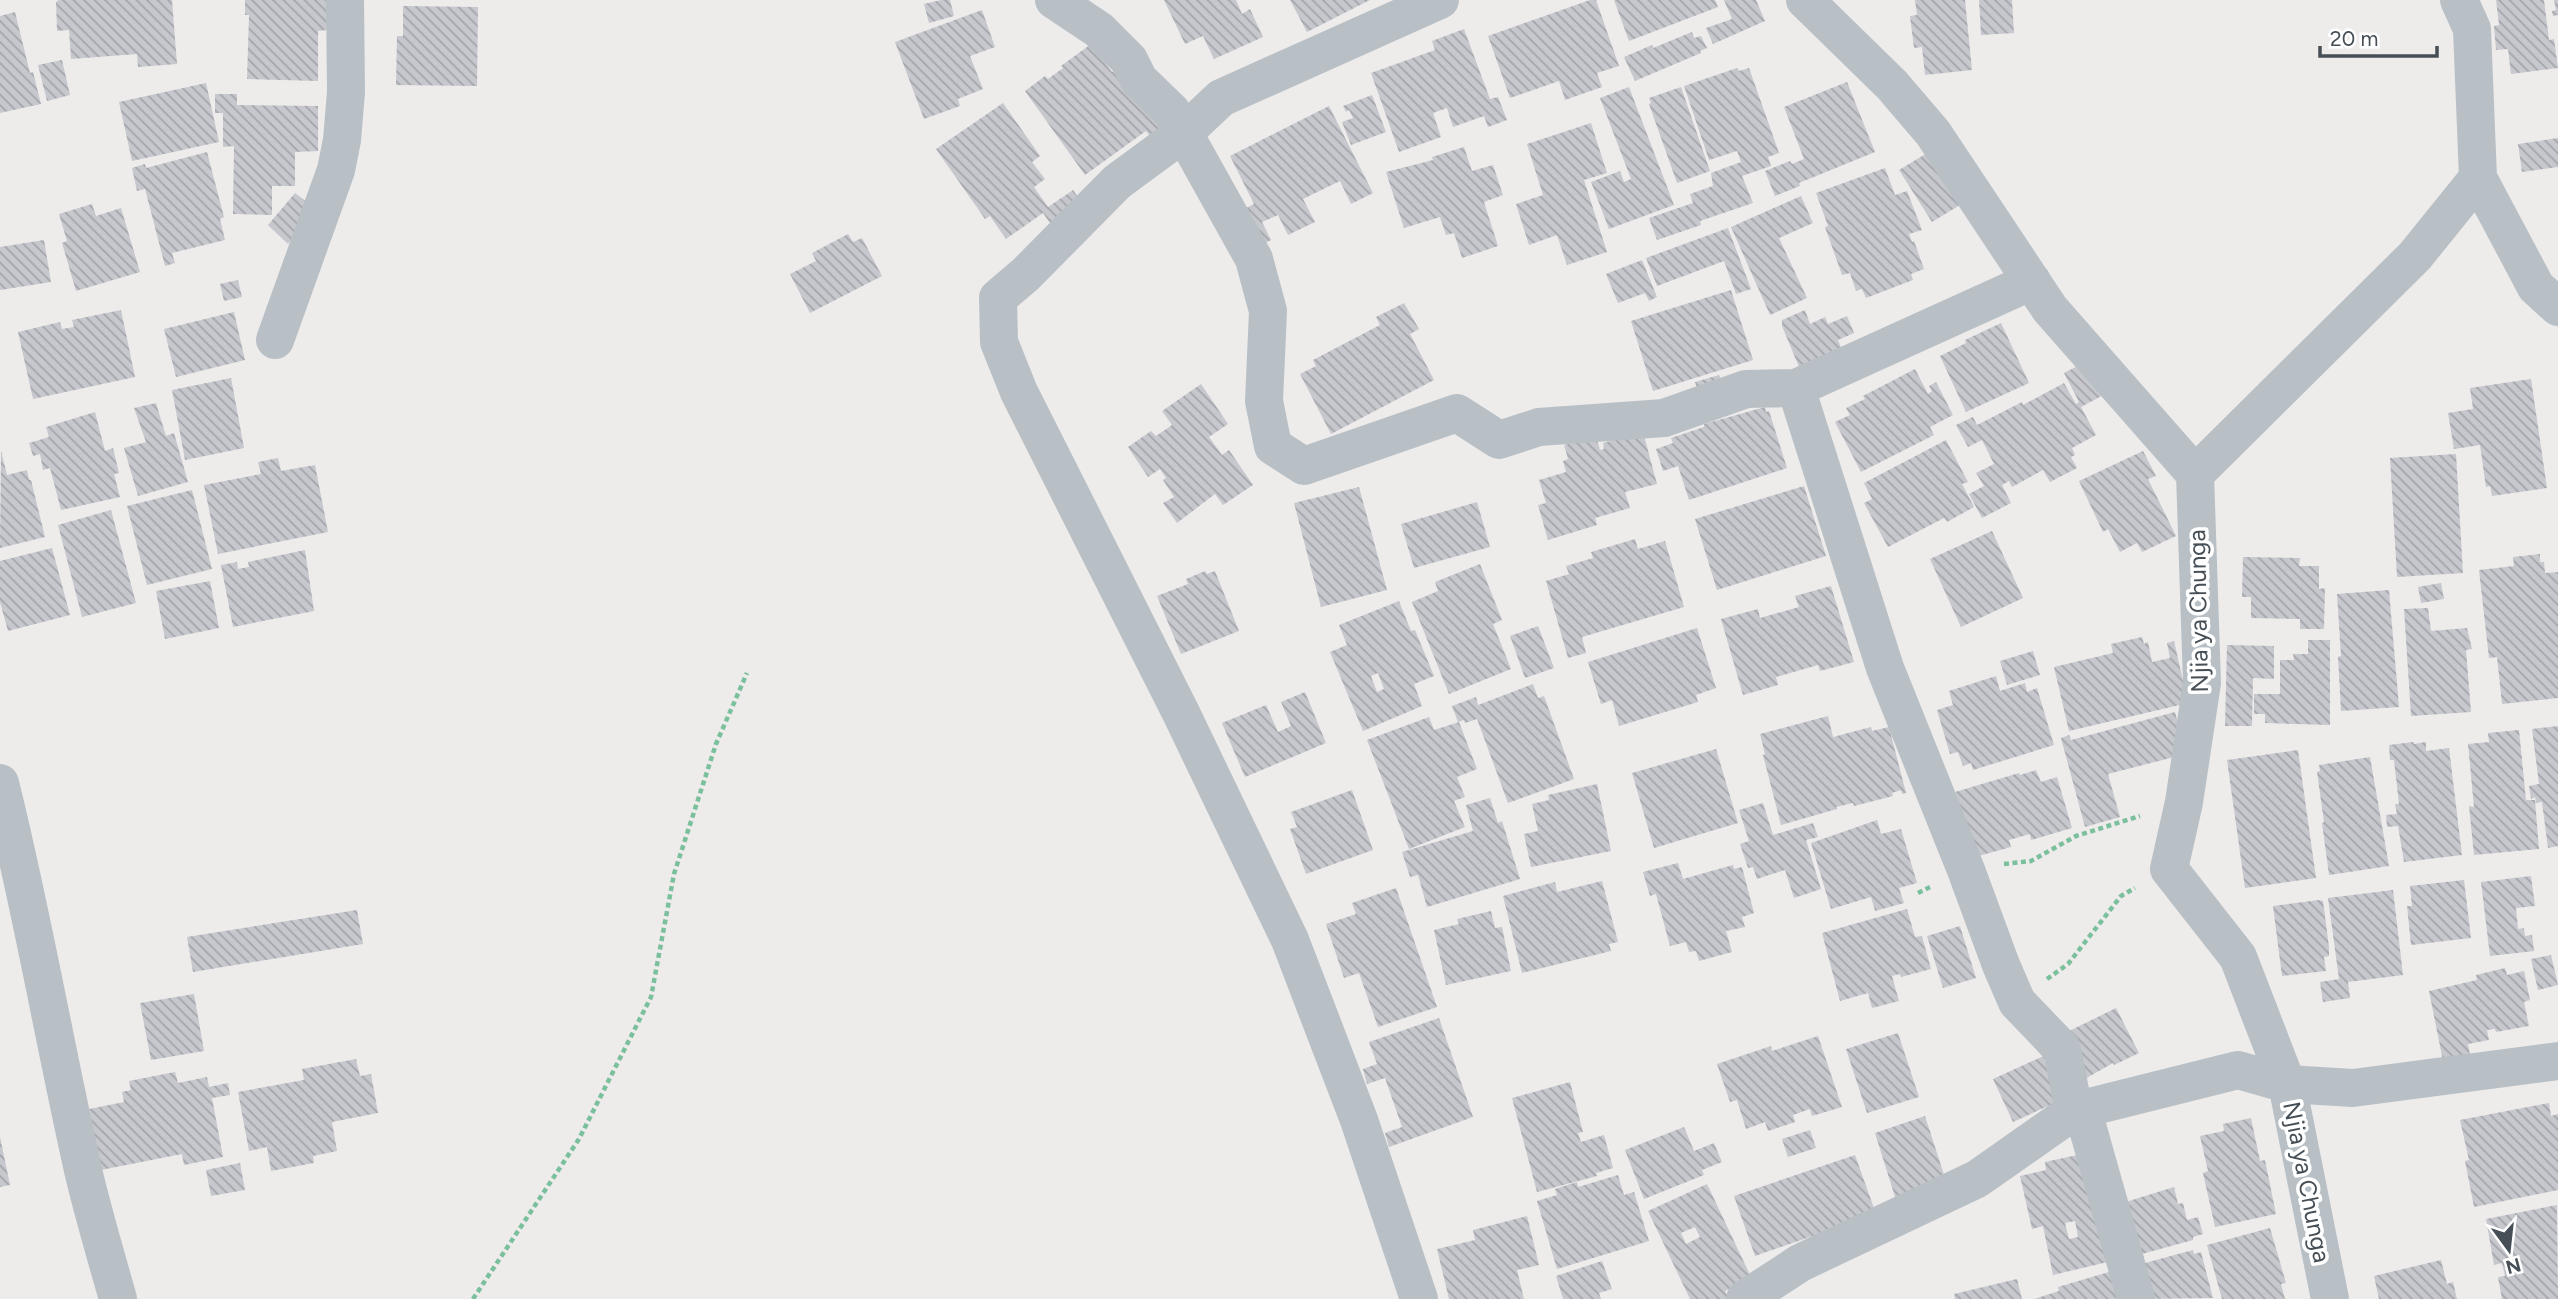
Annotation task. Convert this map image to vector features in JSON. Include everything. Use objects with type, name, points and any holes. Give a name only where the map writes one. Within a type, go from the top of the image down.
[{"type":"street","points":[[275,340],[336,170],[342,140],[346,92],[345,0]]},
{"type":"street","points":[[1055,0],[1099,30],[1129,60],[1139,80],[1172,112],[1254,259],[1268,311],[1264,401],[1273,446],[1304,466],[1457,413],[1499,440],[1539,427],[1664,418],[1746,389],[1796,387],[2032,281]]},
{"type":"street","points":[[1419,1299],[1359,1120],[1290,940],[1175,701],[1019,392],[999,342],[998,298],[1026,274],[1118,182],[1185,132],[1221,98],[1440,0]]},
{"type":"street","points":[[1805,0],[1892,85],[1933,133],[2050,309],[2195,474],[2415,256],[2478,178]]},
{"type":"street","points":[[2459,0],[2472,29],[2478,178],[2536,286],[2558,307]]},
{"type":"street","points":[[1796,387],[1885,668],[2017,1002],[2062,1049],[2074,1111],[2088,1129],[2136,1299]]},
{"type":"street","name":"Njia ya Chunga","points":[[2195,474],[2202,683],[2184,802],[2169,869],[2238,957],[2287,1084],[2330,1299]]},
{"type":"street","points":[[0,783],[26,889],[84,1173],[118,1299]]},
{"type":"street","points":[[1745,1299],[1800,1263],[1977,1179],[2074,1111],[2238,1070],[2287,1084],[2353,1088],[2558,1061]]},
{"type":"path","points":[[473,1299],[579,1139],[651,997],[674,874],[716,744],[747,673]]},
{"type":"path","points":[[1919,893],[1966,870],[2031,861],[2076,836],[2184,802]]},
{"type":"path","points":[[2017,1002],[2068,964],[2121,896],[2169,869]]},
{"type":"building","points":[[172,0],[177,64],[138,67],[137,54],[71,59],[69,30],[57,31],[56,2]]},
{"type":"building","points":[[245,0],[327,0],[327,30],[318,31],[318,81],[247,79],[249,15],[245,15]]},
{"type":"building","points":[[950,0],[954,16],[929,23],[924,4]]},
{"type":"building","points":[[1164,0],[1236,0],[1242,14],[1250,9],[1263,37],[1214,59],[1203,36],[1185,44]]},
{"type":"building","points":[[1290,0],[1370,0],[1307,32]]},
{"type":"building","points":[[1596,0],[1619,66],[1597,73],[1602,87],[1565,100],[1559,81],[1510,98],[1488,36]]},
{"type":"building","points":[[1614,0],[1715,0],[1718,7],[1629,41]]},
{"type":"building","points":[[1724,0],[1756,0],[1765,21],[1713,44],[1706,28],[1732,19]]},
{"type":"building","points":[[1915,0],[1965,0],[1972,70],[1925,75],[1922,47],[1914,48],[1910,16],[1917,15]]},
{"type":"building","points":[[1979,0],[2012,0],[2014,33],[1981,35]]},
{"type":"building","points":[[2496,0],[2544,0],[2549,40],[2554,39],[2558,68],[2511,74],[2508,49],[2496,50],[2494,26],[2499,25]]},
{"type":"building","points":[[2554,0],[2558,0],[2558,15],[2553,16],[2552,11],[2556,10]]},
{"type":"building","points":[[403,6],[478,7],[477,86],[396,85],[397,36],[403,36]]},
{"type":"building","points":[[982,10],[995,47],[970,56],[983,89],[958,99],[960,106],[924,119],[895,42]]},
{"type":"building","points":[[15,12],[30,73],[33,72],[41,104],[0,113],[0,16]]},
{"type":"building","points":[[1464,29],[1490,99],[1498,97],[1507,120],[1488,127],[1484,116],[1453,127],[1447,108],[1433,113],[1441,137],[1399,152],[1371,73],[1435,50],[1432,41]]},
{"type":"building","points":[[1692,32],[1694,38],[1701,36],[1707,48],[1635,81],[1624,57]]},
{"type":"building","points":[[1091,44],[1112,72],[1124,64],[1162,119],[1159,149],[1146,131],[1085,175],[1025,91],[1045,76],[1048,79]]},
{"type":"building","points":[[62,60],[70,95],[47,101],[38,65]]},
{"type":"building","points":[[1737,68],[1739,71],[1749,68],[1779,153],[1768,157],[1771,166],[1742,176],[1753,203],[1700,221],[1701,225],[1657,240],[1649,218],[1693,203],[1690,194],[1713,186],[1711,173],[1741,162],[1737,151],[1709,160],[1684,86]]},
{"type":"building","points":[[1847,82],[1875,152],[1799,183],[1800,186],[1775,196],[1765,171],[1790,161],[1792,164],[1804,159],[1784,107]]},
{"type":"building","points":[[206,83],[219,142],[132,161],[119,102]]},
{"type":"building","points":[[1629,87],[1674,205],[1609,229],[1591,182],[1620,171],[1624,182],[1631,179],[1600,98]]},
{"type":"building","points":[[1681,87],[1710,171],[1677,183],[1649,98]]},
{"type":"building","points":[[215,94],[237,94],[237,105],[318,106],[318,151],[295,152],[295,186],[272,186],[272,215],[233,214],[234,146],[223,147],[223,113],[215,113]]},
{"type":"building","points":[[1372,95],[1386,132],[1351,145],[1342,122],[1353,118],[1343,106]]},
{"type":"building","points":[[1003,103],[1040,156],[1032,162],[1045,179],[1034,187],[1048,207],[1073,190],[1083,204],[1052,226],[1043,213],[1006,239],[990,216],[985,219],[936,149]]},
{"type":"building","points":[[1329,106],[1373,193],[1351,204],[1340,181],[1303,199],[1315,222],[1288,235],[1278,215],[1262,222],[1271,240],[1252,250],[1234,214],[1254,204],[1230,156]]},
{"type":"building","points":[[1591,123],[1607,173],[1584,180],[1607,252],[1567,265],[1557,235],[1529,245],[1516,204],[1543,195],[1527,144]]},
{"type":"building","points":[[2558,138],[2558,167],[2522,172],[2518,144]]},
{"type":"building","points":[[1464,147],[1472,171],[1493,165],[1503,195],[1484,202],[1498,246],[1462,258],[1454,233],[1446,235],[1440,217],[1404,228],[1386,172],[1433,160],[1432,157]]},
{"type":"building","points":[[207,152],[224,217],[220,219],[225,240],[172,253],[175,263],[165,266],[145,189],[137,191],[132,168],[145,164],[146,168]]},
{"type":"building","points":[[1927,153],[1960,205],[1932,222],[1899,170]]},
{"type":"building","points":[[1885,168],[1895,195],[1907,191],[1922,230],[1909,234],[1924,269],[1911,274],[1913,280],[1866,298],[1862,289],[1856,291],[1850,273],[1842,275],[1816,193]]},
{"type":"building","points":[[295,193],[316,209],[288,244],[268,225]]},
{"type":"building","points":[[1801,196],[1813,223],[1779,238],[1807,298],[1770,315],[1731,227]]},
{"type":"building","points":[[92,204],[96,216],[121,208],[140,272],[76,291],[62,243],[67,241],[59,214]]},
{"type":"building","points":[[1728,228],[1751,289],[1736,294],[1724,261],[1657,286],[1646,258]]},
{"type":"building","points":[[848,234],[853,242],[862,238],[882,276],[810,313],[790,274],[816,261],[812,253]]},
{"type":"building","points":[[44,240],[51,282],[0,290],[0,247]]},
{"type":"building","points":[[1642,260],[1657,297],[1649,301],[1645,293],[1618,303],[1606,274]]},
{"type":"building","points":[[238,280],[242,297],[224,301],[220,284]]},
{"type":"building","points":[[1731,290],[1753,360],[1653,391],[1631,321]]},
{"type":"building","points":[[1404,303],[1419,329],[1410,334],[1434,380],[1331,434],[1300,374],[1316,366],[1313,360],[1380,325],[1376,317]]},
{"type":"building","points":[[121,310],[135,377],[33,399],[18,332],[60,322],[62,329],[74,327],[72,320]]},
{"type":"building","points":[[1805,310],[1810,324],[1825,317],[1828,324],[1847,316],[1854,333],[1838,340],[1842,350],[1799,367],[1782,320]]},
{"type":"building","points":[[234,312],[245,360],[176,377],[164,329]]},
{"type":"building","points":[[2001,323],[2029,383],[1966,412],[1940,356],[1966,343],[1965,340]]},
{"type":"building","points":[[2089,360],[2107,393],[2081,407],[2096,435],[2072,448],[2075,455],[2071,457],[2077,468],[2050,482],[2043,470],[2012,487],[2009,481],[2002,485],[2011,503],[1982,518],[1969,494],[1984,486],[1976,473],[1994,464],[1982,440],[1968,447],[1956,425],[1973,417],[1977,425],[2064,383],[2076,404],[2079,402],[2064,373]]},
{"type":"building","points":[[1915,369],[1928,394],[1932,391],[1929,386],[1936,382],[1953,415],[1930,427],[1934,435],[1861,472],[1835,422],[1850,415],[1846,408],[1865,399],[1863,396]]},
{"type":"building","points":[[1719,375],[1725,394],[1701,402],[1695,382]]},
{"type":"building","points":[[231,378],[244,448],[185,460],[172,390]]},
{"type":"building","points":[[2531,379],[2547,488],[2492,496],[2490,486],[2486,487],[2480,445],[2454,449],[2448,413],[2473,409],[2470,388]]},
{"type":"building","points":[[1201,384],[1228,424],[1209,437],[1222,455],[1229,450],[1253,485],[1223,505],[1215,494],[1177,523],[1163,503],[1174,497],[1163,480],[1166,478],[1160,469],[1148,477],[1128,447],[1151,431],[1156,436],[1172,425],[1162,411]]},
{"type":"building","points":[[156,403],[166,436],[174,433],[188,482],[138,496],[124,448],[146,442],[134,408]]},
{"type":"building","points":[[1765,407],[1766,412],[1769,411],[1787,468],[1689,500],[1678,466],[1663,471],[1656,449],[1673,443],[1671,438],[1704,427],[1704,424]]},
{"type":"building","points":[[95,412],[105,451],[113,448],[119,473],[114,474],[120,497],[61,510],[50,468],[43,470],[40,454],[33,456],[29,443],[49,437],[46,427]]},
{"type":"building","points":[[1643,432],[1657,484],[1625,492],[1630,508],[1595,518],[1597,525],[1548,540],[1538,505],[1546,503],[1539,480],[1566,472],[1563,461],[1568,459],[1564,445],[1596,437],[1600,450],[1604,449],[1603,443]]},
{"type":"building","points":[[1946,440],[1968,482],[1962,484],[1974,507],[1947,522],[1944,518],[1888,547],[1864,503],[1872,499],[1864,483]]},
{"type":"building","points":[[1,451],[7,475],[27,470],[45,537],[0,548]]},
{"type":"building","points":[[2143,451],[2156,476],[2148,479],[2176,536],[2142,552],[2137,543],[2120,552],[2108,529],[2103,532],[2079,481]]},
{"type":"building","points":[[2456,454],[2463,573],[2397,577],[2390,458]]},
{"type":"building","points":[[278,458],[281,471],[315,465],[328,532],[218,554],[204,485],[261,474],[258,462]]},
{"type":"building","points":[[1804,486],[1826,556],[1717,590],[1695,519]]},
{"type":"building","points":[[1359,487],[1387,590],[1321,607],[1294,503]]},
{"type":"building","points":[[192,490],[212,569],[147,585],[127,506]]},
{"type":"building","points":[[1477,502],[1490,547],[1414,568],[1401,524]]},
{"type":"building","points":[[111,510],[136,603],[82,617],[58,525]]},
{"type":"building","points":[[1992,531],[2023,598],[1961,627],[1930,559]]},
{"type":"building","points":[[1635,539],[1638,549],[1665,541],[1684,607],[1582,637],[1586,653],[1568,658],[1546,581],[1569,574],[1566,566],[1593,558],[1591,552]]},
{"type":"building","points":[[52,548],[70,615],[8,631],[0,602],[0,561]]},
{"type":"building","points":[[305,550],[314,611],[233,627],[221,565],[237,562],[238,569],[249,567],[248,562]]},
{"type":"building","points":[[2540,554],[2545,573],[2558,572],[2558,698],[2502,704],[2497,657],[2489,658],[2479,570],[2514,566],[2513,557]]},
{"type":"building","points":[[2243,557],[2300,558],[2299,566],[2319,566],[2319,589],[2325,588],[2324,629],[2300,629],[2300,619],[2251,618],[2251,597],[2242,597]]},
{"type":"building","points":[[1480,564],[1502,620],[1493,624],[1511,669],[1449,694],[1412,602],[1438,591],[1435,582]]},
{"type":"building","points":[[1205,571],[1207,574],[1215,571],[1239,631],[1181,654],[1157,596],[1188,584],[1186,579]]},
{"type":"building","points":[[210,581],[219,628],[165,639],[156,591]]},
{"type":"building","points":[[2441,583],[2444,599],[2421,603],[2418,587]]},
{"type":"building","points":[[1831,586],[1854,662],[1820,671],[1818,665],[1776,677],[1778,685],[1743,695],[1721,619],[1758,609],[1760,618],[1799,607],[1795,596]]},
{"type":"building","points":[[2389,590],[2399,707],[2341,711],[2337,594]]},
{"type":"building","points":[[1399,601],[1411,631],[1415,630],[1434,676],[1414,684],[1422,706],[1363,731],[1330,652],[1347,645],[1339,625]],"holes":[[[1378,673],[1384,689],[1377,692],[1371,676]]]},
{"type":"building","points":[[2428,608],[2431,631],[2467,628],[2472,649],[2466,650],[2471,712],[2411,716],[2404,609]]},
{"type":"building","points":[[1538,626],[1554,668],[1525,678],[1510,636]]},
{"type":"building","points":[[1697,628],[1716,688],[1696,695],[1698,702],[1619,726],[1612,700],[1601,704],[1588,662]]},
{"type":"building","points":[[2142,637],[2144,644],[2148,642],[2152,662],[2170,658],[2167,643],[2174,641],[2188,703],[2069,731],[2054,667],[2113,653],[2111,644]]},
{"type":"building","points":[[2308,640],[2330,640],[2330,725],[2265,723],[2265,714],[2254,714],[2254,694],[2280,694],[2280,660],[2294,660],[2293,654],[2308,654]]},
{"type":"building","points":[[2227,645],[2274,646],[2274,679],[2253,678],[2252,726],[2225,726]]},
{"type":"building","points":[[2033,651],[2040,675],[2007,685],[2000,661]]},
{"type":"building","points":[[1996,676],[2000,691],[2025,683],[2027,692],[2037,688],[2054,745],[1973,770],[1971,763],[1963,766],[1958,752],[1950,754],[1937,710],[1953,705],[1949,691]]},
{"type":"building","points":[[1533,684],[1538,698],[1544,696],[1574,779],[1508,803],[1477,719],[1458,722],[1452,706],[1476,697],[1478,705]]},
{"type":"building","points":[[1305,692],[1326,743],[1245,777],[1222,723],[1266,705],[1278,732],[1291,726],[1281,702]]},
{"type":"building","points":[[2175,712],[2186,754],[2108,774],[2120,817],[2085,827],[2061,738],[2069,735],[2071,740]]},
{"type":"building","points":[[1828,716],[1833,737],[1871,727],[1872,731],[1889,727],[1906,793],[1902,794],[1901,790],[1892,793],[1893,796],[1854,806],[1853,803],[1836,807],[1837,809],[1781,825],[1760,734]]},
{"type":"building","points":[[1429,717],[1434,730],[1459,722],[1477,769],[1457,777],[1465,797],[1454,801],[1465,827],[1409,849],[1367,740]]},
{"type":"building","points":[[2558,726],[2558,846],[2548,848],[2542,802],[2536,803],[2535,797],[2531,799],[2529,786],[2539,784],[2532,729]]},
{"type":"building","points":[[2519,730],[2526,800],[2535,800],[2539,849],[2474,855],[2469,806],[2474,807],[2468,744],[2489,742],[2488,733]]},
{"type":"building","points":[[2426,742],[2426,751],[2449,748],[2462,855],[2404,862],[2398,826],[2387,827],[2386,815],[2397,814],[2395,804],[2399,804],[2394,760],[2390,760],[2389,745]]},
{"type":"building","points":[[1716,749],[1738,823],[1654,848],[1632,773]]},
{"type":"building","points":[[2298,750],[2316,878],[2245,888],[2227,760]]},
{"type":"building","points":[[2370,757],[2389,866],[2329,875],[2317,772],[2320,771],[2319,765]]},
{"type":"building","points":[[2036,770],[2041,782],[2057,777],[2072,828],[2031,840],[2030,834],[2009,840],[2011,847],[1975,857],[1955,792]]},
{"type":"building","points":[[1597,784],[1611,851],[1531,867],[1524,834],[1538,831],[1532,804],[1549,800],[1548,795]]},
{"type":"building","points":[[1352,790],[1373,850],[1306,874],[1290,829],[1297,827],[1291,812]]},
{"type":"building","points":[[1490,798],[1498,823],[1502,821],[1520,879],[1427,907],[1418,875],[1410,877],[1402,852],[1473,831],[1466,805]]},
{"type":"building","points":[[1763,803],[1773,835],[1813,823],[1818,837],[1806,840],[1821,889],[1794,898],[1785,870],[1757,879],[1753,867],[1748,868],[1740,844],[1749,841],[1739,810]]},
{"type":"building","points":[[1877,820],[1881,834],[1901,829],[1917,883],[1899,888],[1904,903],[1875,911],[1871,897],[1831,909],[1811,843]]},
{"type":"building","points":[[1678,863],[1683,879],[1733,865],[1734,869],[1742,867],[1754,913],[1742,917],[1745,927],[1726,931],[1732,952],[1699,961],[1696,951],[1689,952],[1686,942],[1670,946],[1656,894],[1650,896],[1643,872]]},
{"type":"building","points":[[2531,876],[2535,906],[2516,908],[2518,929],[2524,928],[2525,936],[2532,935],[2534,951],[2490,956],[2481,882]]},
{"type":"building","points":[[2464,880],[2471,938],[2411,945],[2407,906],[2412,906],[2410,886]]},
{"type":"building","points":[[1602,881],[1618,942],[1609,944],[1611,951],[1522,973],[1503,896],[1555,882],[1557,892]]},
{"type":"building","points":[[1396,888],[1437,1007],[1378,1027],[1359,973],[1344,978],[1326,924],[1356,914],[1352,903]]},
{"type":"building","points":[[2393,890],[2403,975],[2348,982],[2350,998],[2323,1002],[2320,982],[2339,979],[2328,898]]},
{"type":"building","points":[[2323,901],[2329,947],[2329,956],[2324,957],[2326,971],[2282,976],[2273,906]]},
{"type":"building","points":[[1907,909],[1915,937],[1922,936],[1931,969],[1901,977],[1900,974],[1892,976],[1899,1001],[1872,1008],[1868,993],[1840,1001],[1822,933]]},
{"type":"building","points":[[357,910],[363,944],[193,972],[187,937]]},
{"type":"building","points":[[1491,911],[1495,928],[1502,927],[1511,971],[1446,985],[1434,930],[1459,924],[1457,919]]},
{"type":"building","points":[[1960,926],[1976,978],[1943,988],[1927,936]]},
{"type":"building","points":[[2551,955],[2558,985],[2538,990],[2531,959]]},
{"type":"building","points":[[2505,968],[2507,975],[2524,971],[2530,1000],[2524,1002],[2529,1026],[2496,1032],[2495,1029],[2487,1030],[2489,1040],[2468,1044],[2470,1055],[2443,1061],[2429,991],[2477,980],[2476,975]]},
{"type":"building","points":[[194,994],[204,1051],[151,1060],[140,1003]]},
{"type":"building","points":[[2116,1008],[2139,1053],[2114,1065],[2113,1063],[2083,1080],[2061,1035]]},
{"type":"building","points":[[1439,1018],[1473,1117],[1389,1147],[1385,1133],[1402,1127],[1385,1078],[1367,1084],[1363,1069],[1377,1064],[1369,1042]]},
{"type":"building","points":[[1898,1033],[1919,1097],[1867,1113],[1846,1049]]},
{"type":"building","points":[[1818,1036],[1842,1107],[1812,1116],[1810,1109],[1793,1115],[1795,1122],[1768,1131],[1765,1122],[1746,1129],[1737,1100],[1730,1102],[1717,1064],[1771,1046],[1772,1051]]},
{"type":"building","points":[[2048,1054],[2068,1097],[2013,1122],[1993,1079]]},
{"type":"building","points":[[356,1059],[360,1076],[371,1074],[378,1113],[332,1122],[337,1151],[313,1156],[314,1163],[271,1171],[267,1147],[249,1151],[238,1092],[304,1080],[302,1069]]},
{"type":"building","points":[[175,1072],[178,1083],[207,1077],[209,1087],[228,1083],[230,1095],[212,1098],[223,1157],[184,1165],[182,1154],[101,1170],[89,1109],[124,1102],[122,1092],[131,1090],[129,1081]]},
{"type":"building","points":[[1570,1082],[1583,1132],[1578,1133],[1581,1142],[1604,1135],[1613,1168],[1596,1173],[1597,1176],[1537,1192],[1512,1098]]},
{"type":"building","points":[[2549,1103],[2551,1116],[2558,1114],[2558,1190],[2474,1207],[2465,1161],[2469,1160],[2460,1120]]},
{"type":"building","points":[[1925,1116],[1947,1184],[1896,1200],[1875,1133]]},
{"type":"building","points":[[2251,1118],[2260,1161],[2265,1160],[2276,1214],[2215,1227],[2203,1173],[2208,1171],[2200,1136],[2224,1131],[2223,1124]]},
{"type":"building","points":[[1684,1127],[1694,1151],[1714,1143],[1722,1162],[1702,1170],[1704,1175],[1644,1199],[1625,1150]]},
{"type":"building","points":[[1810,1130],[1816,1148],[1788,1157],[1782,1139]]},
{"type":"building","points":[[0,1137],[10,1185],[0,1187]]},
{"type":"building","points":[[2082,1154],[2112,1261],[2053,1275],[2043,1226],[2032,1229],[2020,1176],[2046,1170],[2045,1162]],"holes":[[[2075,1221],[2078,1237],[2069,1239],[2065,1223]]]},
{"type":"building","points":[[1855,1155],[1876,1214],[1755,1256],[1734,1196]]},
{"type":"building","points":[[240,1163],[245,1190],[211,1196],[206,1170]]},
{"type":"building","points":[[1618,1175],[1624,1195],[1634,1192],[1649,1241],[1557,1269],[1537,1201],[1557,1195],[1555,1189],[1577,1182],[1578,1187]]},
{"type":"building","points":[[1707,1184],[1752,1279],[1725,1291],[1729,1299],[1690,1299],[1648,1211]],"holes":[[[1695,1227],[1700,1237],[1686,1244],[1681,1233]]]},
{"type":"building","points":[[2174,1187],[2178,1204],[2183,1203],[2187,1220],[2198,1217],[2203,1234],[2193,1237],[2193,1240],[2131,1257],[2116,1205]]},
{"type":"building","points":[[2557,1205],[2558,1299],[2502,1299],[2498,1277],[2505,1276],[2502,1263],[2494,1265],[2486,1219]]},
{"type":"building","points":[[1527,1216],[1539,1265],[1517,1270],[1524,1299],[1449,1299],[1437,1249],[1475,1240],[1473,1230]]},
{"type":"building","points":[[2270,1228],[2286,1283],[2281,1284],[2285,1299],[2222,1299],[2207,1245]]},
{"type":"building","points":[[2193,1250],[2194,1254],[2201,1252],[2213,1298],[2143,1299],[2134,1266]]},
{"type":"building","points":[[2441,1260],[2447,1284],[2453,1282],[2457,1299],[2379,1299],[2374,1276]]},
{"type":"building","points":[[1602,1261],[1612,1289],[1599,1293],[1601,1299],[1563,1299],[1556,1276]]},
{"type":"building","points":[[2119,1269],[2128,1299],[2034,1299],[2059,1291],[2058,1287]]},
{"type":"building","points":[[2017,1279],[2022,1299],[1955,1299],[1954,1294]]}]
